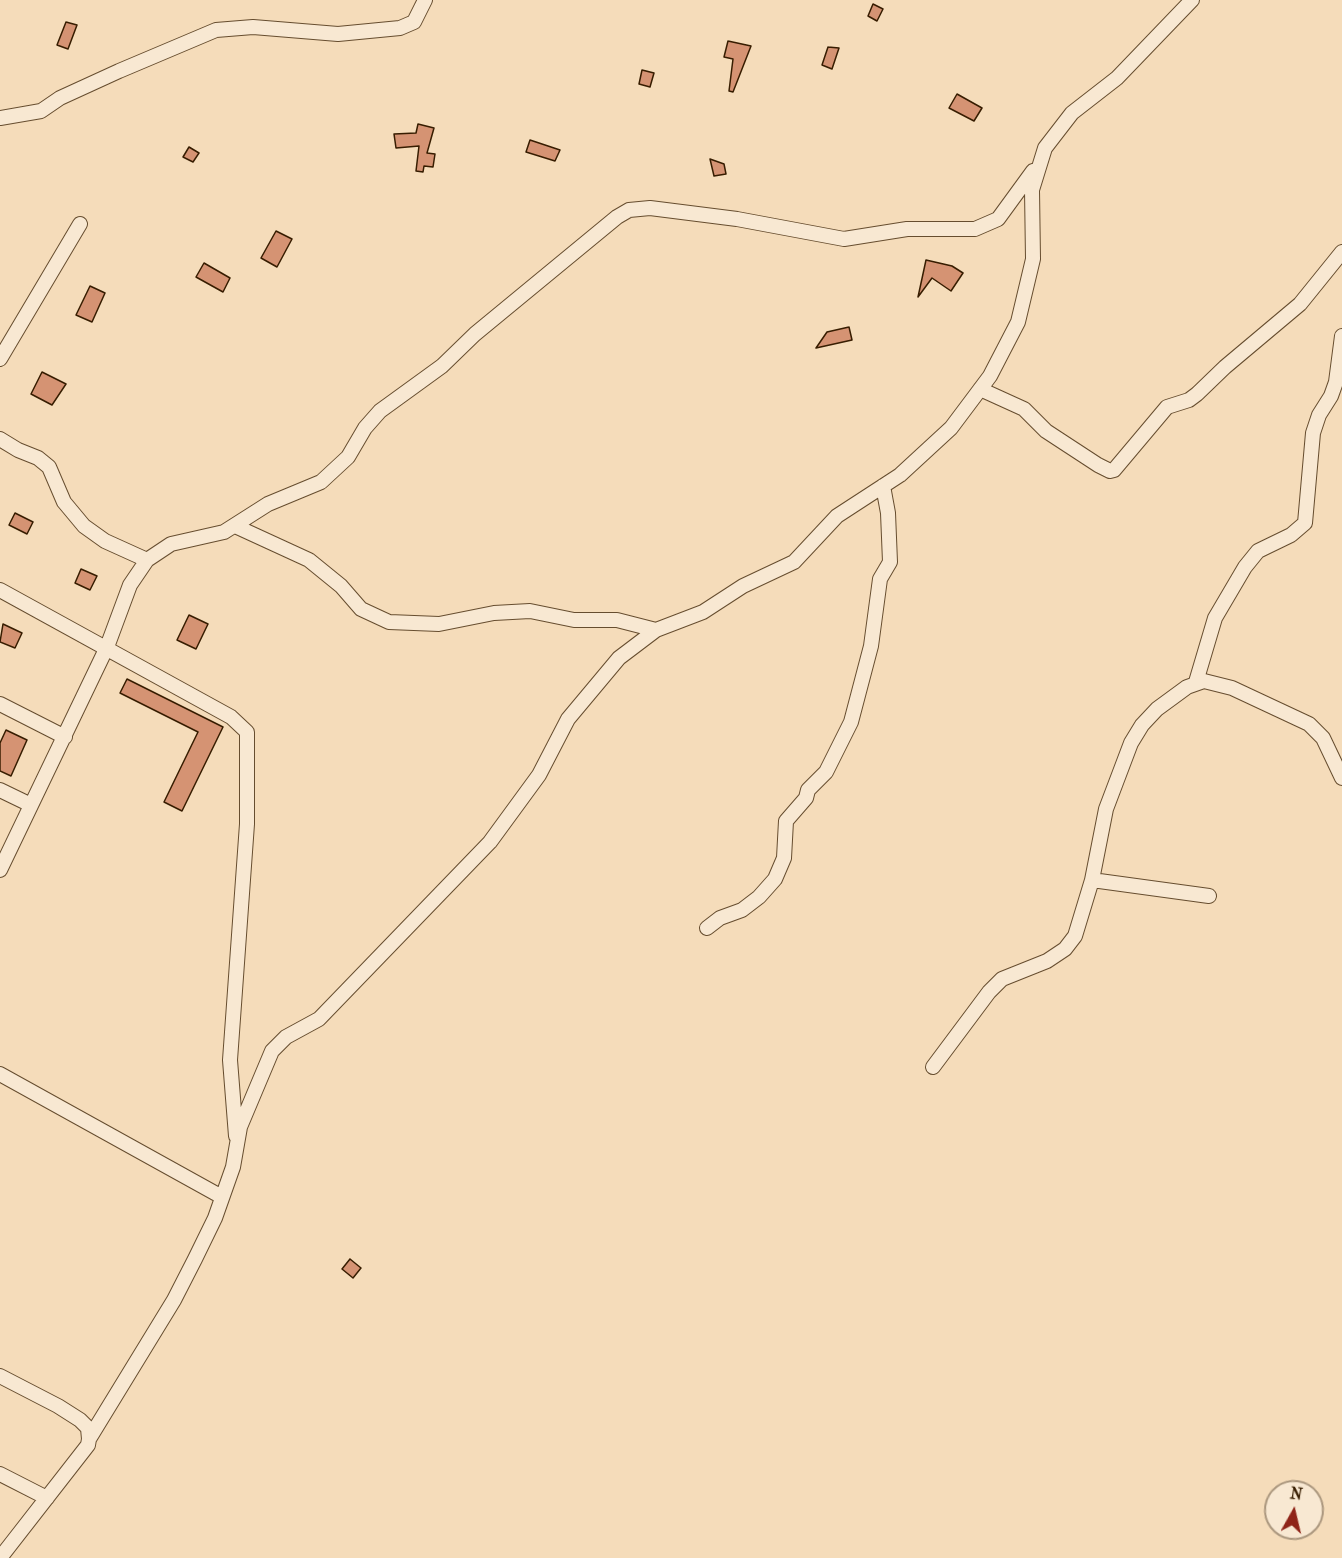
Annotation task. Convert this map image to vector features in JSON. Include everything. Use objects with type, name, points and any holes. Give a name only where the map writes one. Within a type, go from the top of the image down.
[{"type":"street","points":[[0,118],[41,111],[60,98],[216,30],[253,27],[338,34],[400,28],[414,22],[425,0]]},
{"type":"street","points":[[0,870],[107,647],[130,585],[147,560],[171,544],[214,536],[235,526],[268,504],[310,489],[331,475],[348,457],[365,428],[380,411],[442,366],[475,334],[617,217],[629,210],[650,208],[736,219],[844,239],[907,229],[975,230],[998,219],[1039,162],[1061,123],[1118,78],[1192,0]]},
{"type":"street","points":[[3,1550],[47,1498],[89,1439],[174,1300],[222,1197],[232,1167],[237,1138],[272,1051],[286,1037],[319,1018],[490,842],[539,775],[568,719],[585,695],[619,658],[656,630],[703,612],[743,586],[794,562],[837,516],[883,486],[935,445],[980,389],[1010,340],[1024,302],[1033,259],[1031,204],[1039,162]]},
{"type":"street","points":[[0,358],[80,224]]},
{"type":"street","points":[[980,389],[1024,409],[1046,431],[1098,465],[1110,471],[1114,470],[1167,407],[1189,400],[1197,394],[1300,304],[1342,252]]},
{"type":"street","points":[[1196,682],[1215,618],[1245,567],[1258,551],[1291,535],[1305,523],[1313,433],[1319,415],[1331,396],[1336,382],[1342,336]]},
{"type":"street","points":[[0,439],[38,458],[49,467],[64,501],[84,526],[105,541],[147,560]]},
{"type":"street","points":[[707,928],[720,918],[742,910],[759,897],[775,879],[784,858],[786,821],[806,798],[808,790],[826,772],[851,722],[871,646],[880,579],[890,562],[888,513],[883,486]]},
{"type":"street","points":[[235,526],[309,560],[340,586],[361,609],[389,622],[439,624],[494,613],[530,611],[574,620],[617,620],[656,630]]},
{"type":"street","points":[[0,590],[231,717],[247,732],[247,824],[230,1060],[237,1138]]},
{"type":"street","points":[[933,1067],[989,992],[1002,979],[1047,961],[1065,949],[1075,936],[1092,880],[1106,809],[1131,743],[1142,725],[1157,709],[1196,682],[1212,682],[1232,688],[1308,724],[1323,738],[1342,778]]},
{"type":"street","points":[[0,704],[65,737]]},
{"type":"street","points":[[0,790],[31,805]]},
{"type":"street","points":[[1092,880],[1209,896]]},
{"type":"street","points":[[0,1074],[222,1197]]},
{"type":"street","points":[[0,1376],[80,1420],[88,1428],[89,1439]]},
{"type":"street","points":[[0,1474],[47,1498]]},
{"type":"building","points":[[873,4],[883,9],[877,21],[868,16]]},
{"type":"building","points":[[66,22],[77,25],[68,49],[57,45]]},
{"type":"building","points":[[728,41],[751,46],[733,92],[729,91],[733,59],[724,57]]},
{"type":"building","points":[[828,47],[839,48],[832,69],[822,65]]},
{"type":"building","points":[[642,70],[654,73],[650,87],[639,84]]},
{"type":"building","points":[[957,94],[982,108],[974,121],[949,108]]},
{"type":"building","points":[[418,124],[434,128],[427,153],[435,154],[433,167],[424,166],[423,172],[416,171],[419,146],[396,148],[394,134],[416,133]]},
{"type":"building","points":[[530,140],[560,150],[555,161],[526,152]]},
{"type":"building","points":[[189,147],[199,153],[193,162],[183,157]]},
{"type":"building","points":[[710,159],[724,164],[726,174],[714,176]]},
{"type":"building","points":[[276,231],[292,239],[277,267],[261,258]]},
{"type":"building","points":[[926,260],[952,266],[963,273],[951,291],[932,278],[918,297]]},
{"type":"building","points":[[204,263],[230,278],[223,292],[196,277]]},
{"type":"building","points":[[90,286],[105,293],[92,322],[76,315]]},
{"type":"building","points":[[849,327],[852,340],[816,348],[827,332]]},
{"type":"building","points":[[42,372],[66,384],[52,405],[31,394]]},
{"type":"building","points":[[15,513],[33,522],[27,534],[9,525]]},
{"type":"building","points":[[81,569],[97,576],[90,590],[75,583]]},
{"type":"building","points":[[189,615],[208,624],[196,649],[177,640]]},
{"type":"building","points":[[3,624],[22,633],[15,648],[0,642]]},
{"type":"building","points":[[127,679],[223,727],[182,811],[164,802],[198,732],[120,693]]},
{"type":"building","points":[[6,730],[27,740],[11,776],[0,771],[0,743]]},
{"type":"building","points":[[350,1259],[361,1268],[353,1278],[342,1269]]}]
